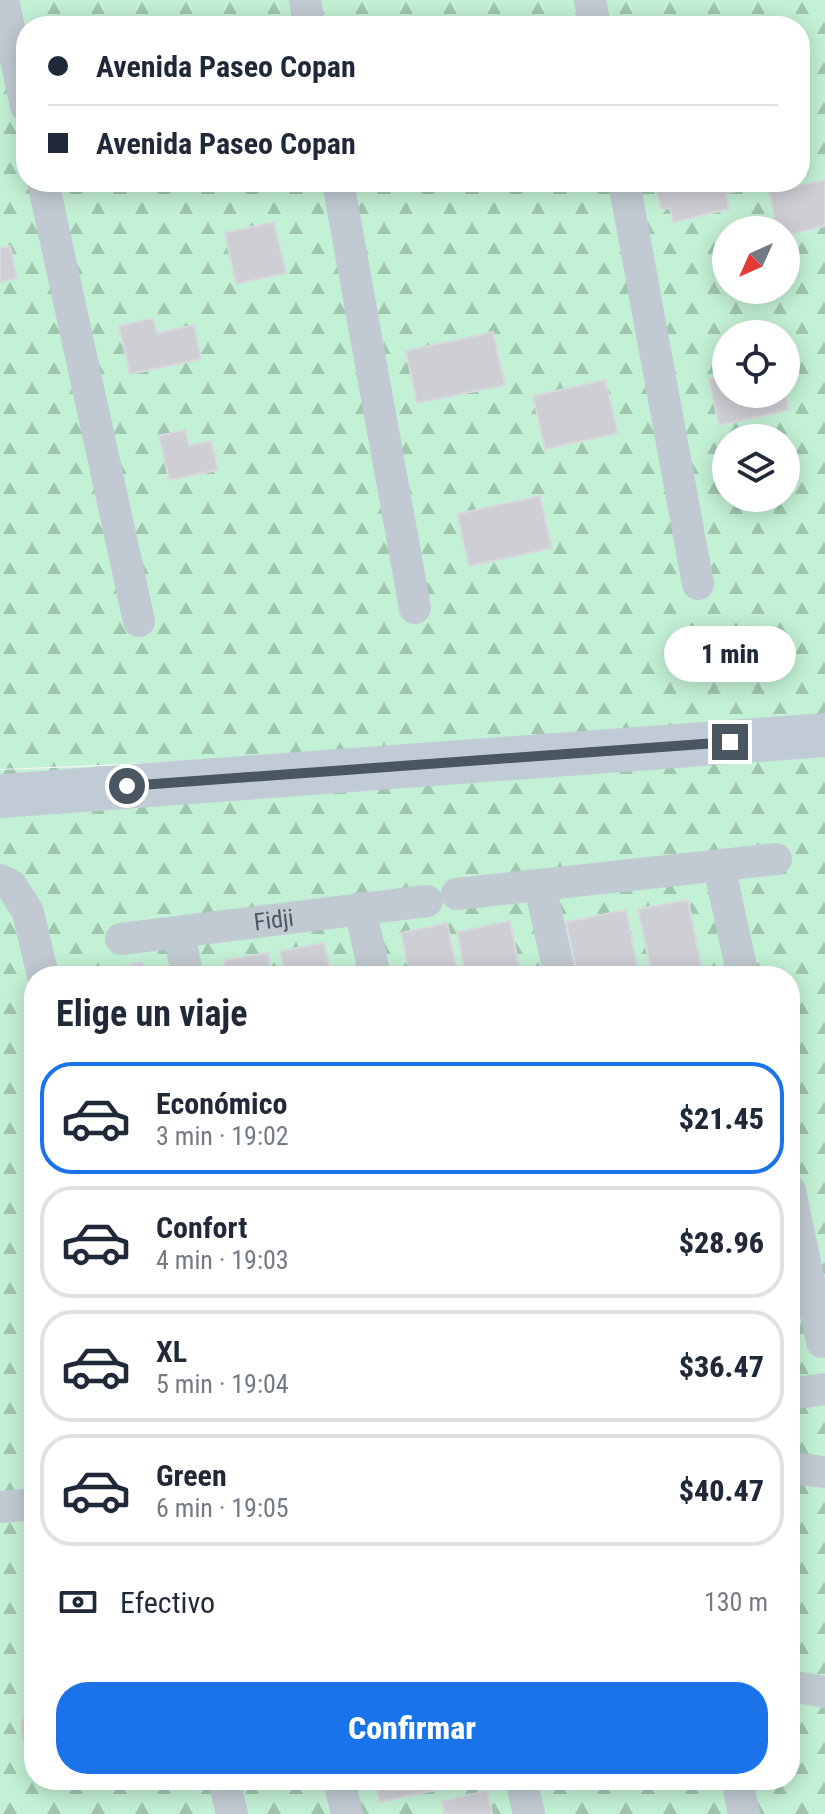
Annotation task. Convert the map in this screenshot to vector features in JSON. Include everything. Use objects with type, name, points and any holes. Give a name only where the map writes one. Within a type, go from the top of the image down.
[{"type":"main road","points":[[0,796],[825,735]]},
{"type":"street","points":[[3,0],[16,60]]},
{"type":"street","points":[[45,192],[139,621]]},
{"type":"street","points":[[340,192],[415,608]]},
{"type":"street","points":[[626,192],[698,584]]},
{"type":"street","name":"Fidji","points":[[121,939],[442,897],[776,859]]},
{"type":"street","points":[[719,866],[741,966]]},
{"type":"street","points":[[0,880],[11,885],[28,912],[41,966]]},
{"type":"street","points":[[540,886],[558,966]]},
{"type":"street","points":[[360,908],[373,966]]},
{"type":"street","points":[[178,932],[186,966]]},
{"type":"street","points":[[800,1240],[822,1342]]},
{"type":"street","points":[[800,1393],[825,1389]]},
{"type":"street","points":[[800,1469],[825,1472]]},
{"type":"street","points":[[0,1507],[24,1505]]},
{"type":"street","points":[[800,1688],[825,1692]]},
{"type":"street","points":[[226,1790],[232,1814]]},
{"type":"street","points":[[341,1790],[347,1814]]},
{"type":"street","points":[[523,1790],[529,1814]]},
{"type":"street","points":[[739,1790],[744,1814]]},
{"type":"green space","points":[[0,0],[825,0],[825,735],[0,769]]},
{"type":"green space","points":[[825,740],[825,1814],[0,1814],[0,770]]},
{"type":"building","points":[[825,180],[825,226],[800,232],[800,216],[774,216],[769,192],[810,192],[810,183]]},
{"type":"building","points":[[657,192],[733,192],[726,194],[729,209],[673,222],[670,208],[661,209]]},
{"type":"building","points":[[274,222],[286,273],[236,284],[225,233]]},
{"type":"building","points":[[10,246],[17,278],[0,282],[0,248]]},
{"type":"building","points":[[153,318],[157,333],[194,325],[201,359],[130,374],[119,326]]},
{"type":"building","points":[[493,332],[505,385],[417,403],[406,351]]},
{"type":"building","points":[[605,380],[618,433],[545,449],[533,396]]},
{"type":"building","points":[[715,408],[789,410],[724,424],[719,424]]},
{"type":"building","points":[[185,430],[189,446],[211,441],[218,470],[169,480],[159,436]]},
{"type":"building","points":[[540,496],[552,548],[469,566],[457,514]]},
{"type":"building","points":[[688,900],[701,966],[650,966],[638,909]]},
{"type":"building","points":[[626,910],[637,966],[576,966],[566,922]]},
{"type":"building","points":[[510,921],[519,966],[464,966],[457,932]]},
{"type":"building","points":[[447,923],[456,966],[408,966],[401,933]]},
{"type":"building","points":[[324,943],[329,966],[284,966],[280,951]]},
{"type":"building","points":[[268,953],[270,966],[225,966],[224,960]]},
{"type":"building","points":[[24,1716],[24,1740],[22,1735]]},
{"type":"building","points":[[377,1790],[436,1790],[379,1802]]},
{"type":"building","points":[[487,1791],[492,1814],[445,1814],[442,1801]]},
{"type":"route","points":[[127,786],[730,742]]}]
